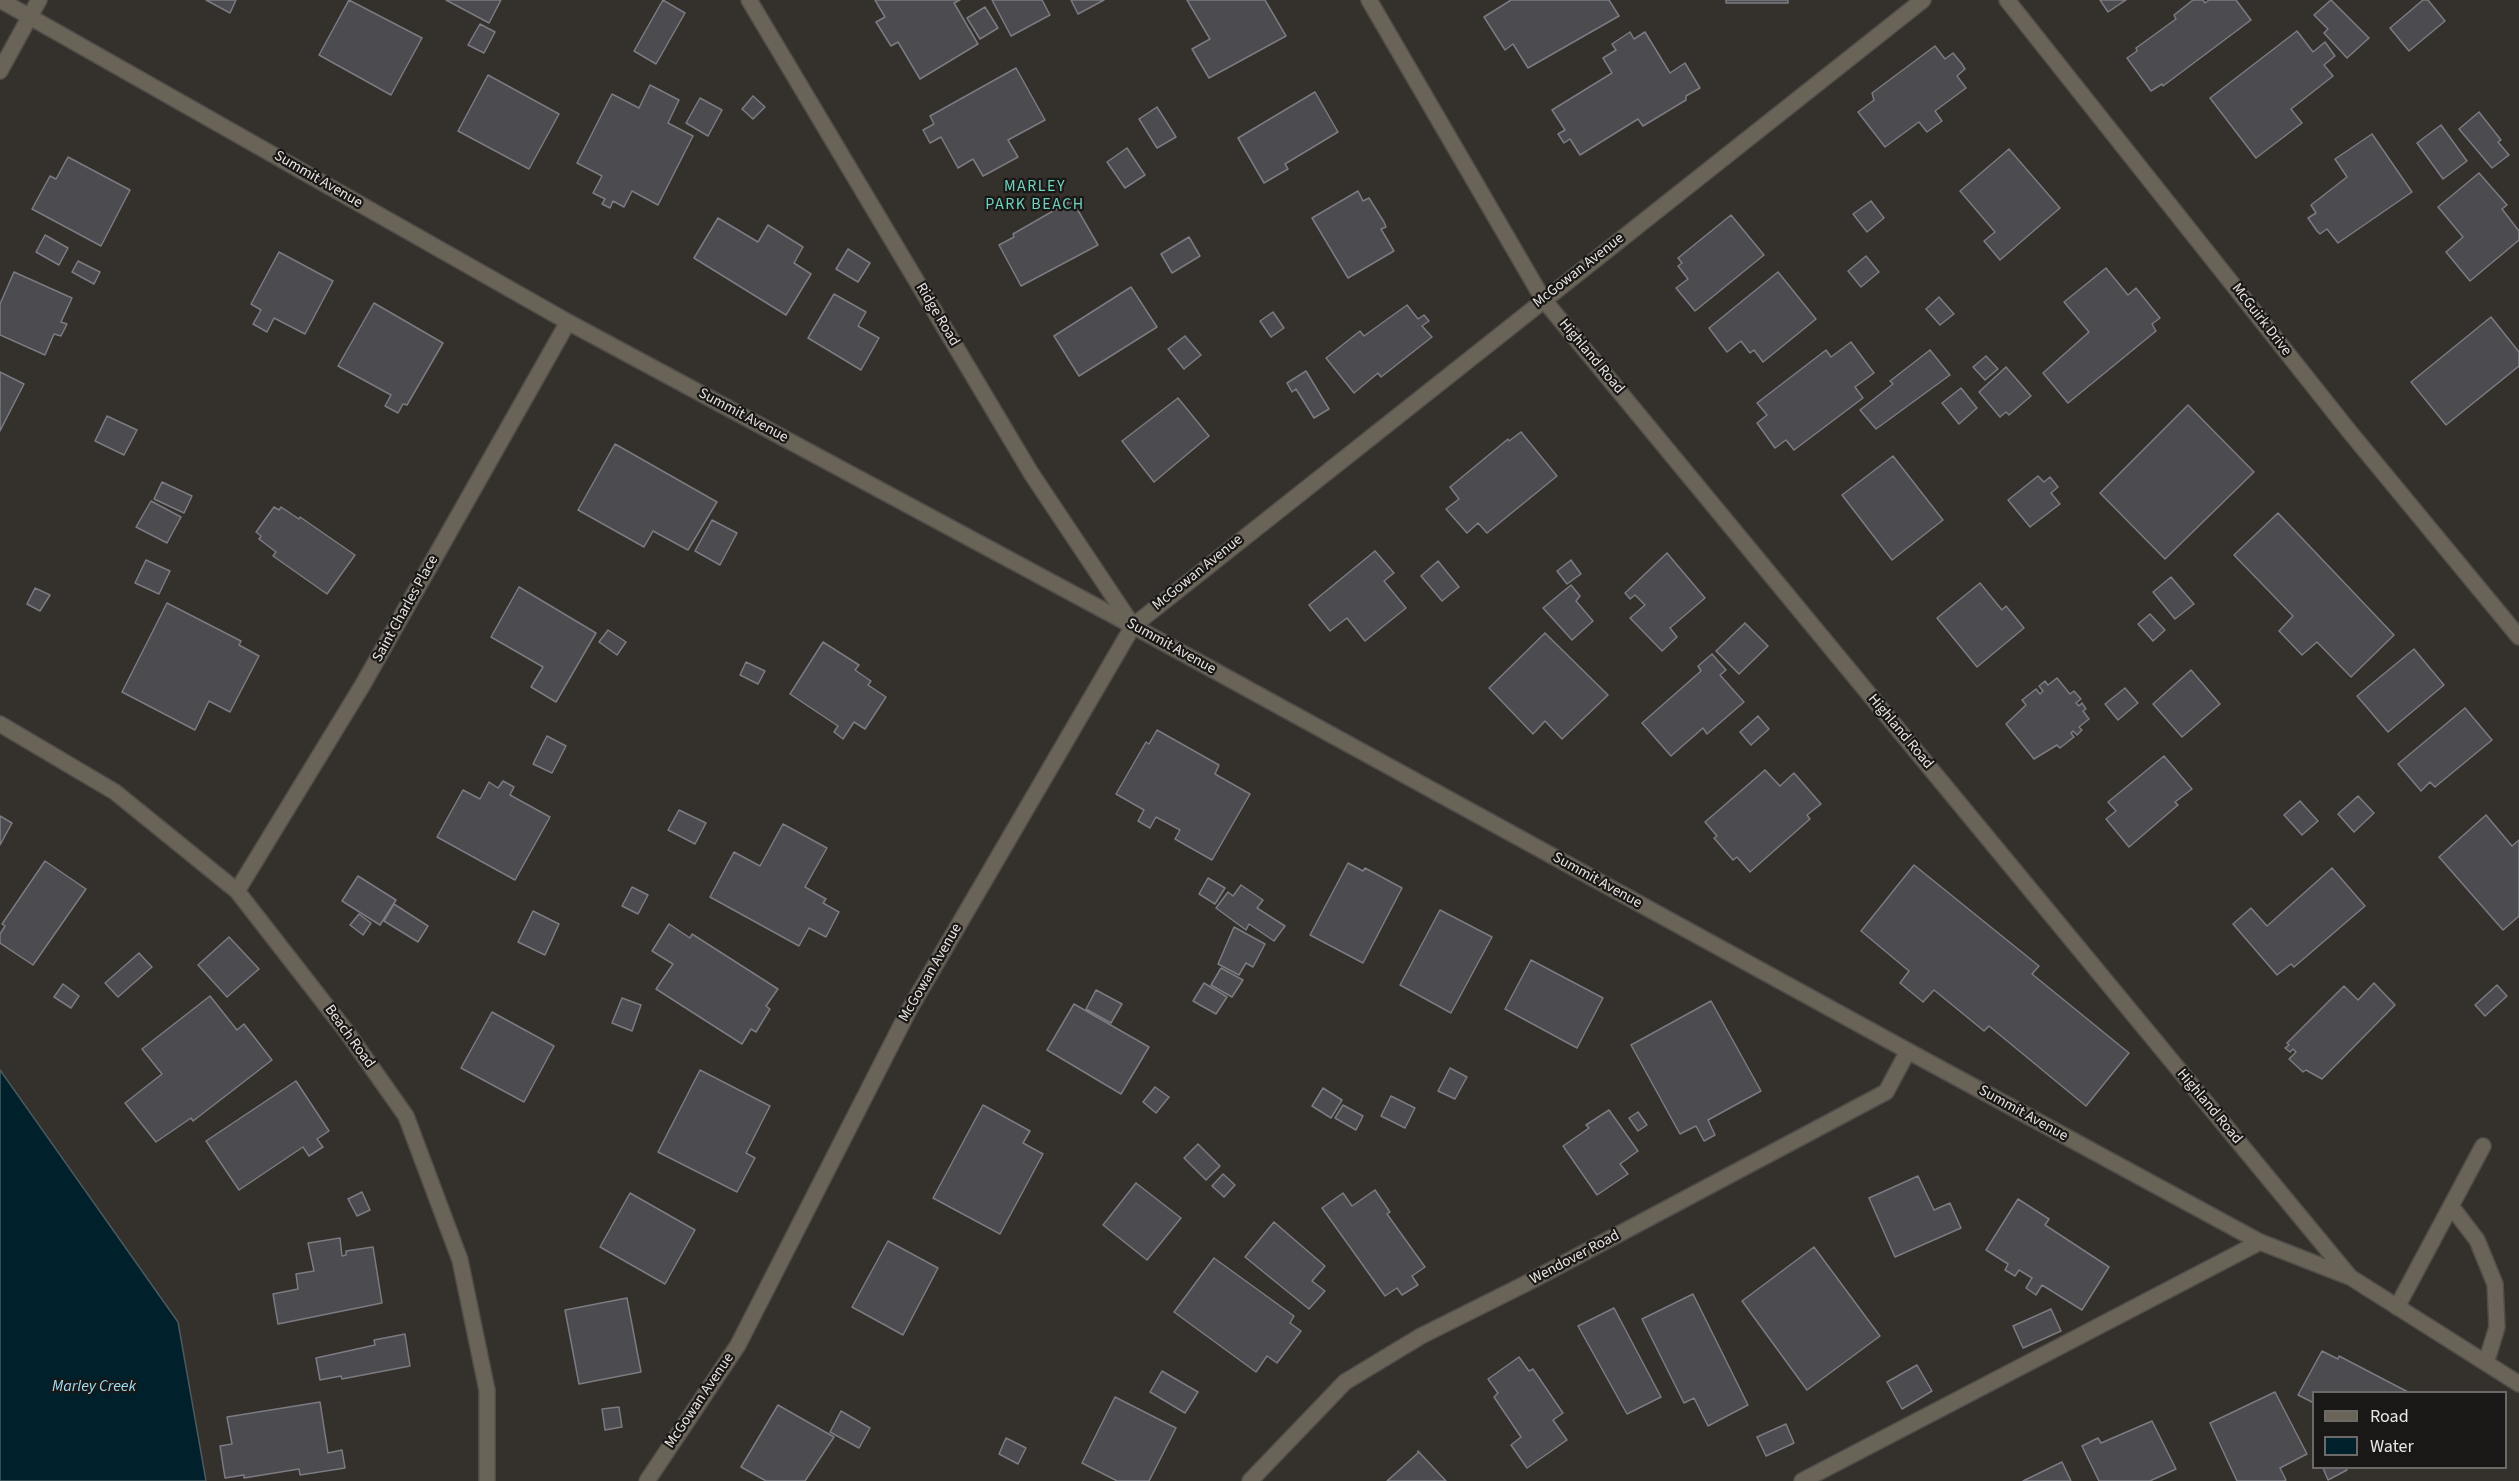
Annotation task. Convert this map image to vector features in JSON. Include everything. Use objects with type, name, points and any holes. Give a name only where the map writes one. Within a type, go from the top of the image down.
[{"type":"street","name":"Summit Avenue","points":[[0,0],[568,322],[1132,626],[1908,1051],[2260,1242],[2350,1277]]},
{"type":"street","points":[[0,71],[39,0]]},
{"type":"street","name":"Ridge Road","points":[[749,0],[1032,473],[1132,626]]},
{"type":"street","name":"Highland Road","points":[[1369,0],[1543,299],[2350,1277],[2519,1384]]},
{"type":"street","name":"McGowan Avenue","points":[[647,1481],[738,1345],[909,1010],[1132,626],[1923,0]]},
{"type":"street","name":"McGuirk Drive","points":[[2007,0],[2341,422],[2519,637]]},
{"type":"street","name":"Saint Charles Place","points":[[237,891],[362,686],[568,322]]},
{"type":"street","name":"Beach Road","points":[[0,724],[115,792],[237,891],[346,1031],[406,1116],[460,1260],[488,1390],[487,1481]]},
{"type":"street","name":"Wendover Road","points":[[1250,1481],[1345,1382],[1421,1336],[1525,1284],[1886,1092],[1908,1051]]},
{"type":"street","points":[[2397,1307],[2483,1146]]},
{"type":"street","points":[[2451,1206],[2477,1240],[2495,1284],[2497,1327],[2486,1363]]},
{"type":"street","points":[[1802,1481],[2260,1242]]},
{"type":"water","name":"Marley Creek","points":[[0,1070],[178,1322],[206,1481],[0,1481]]},
{"type":"building","points":[[206,0],[236,0],[230,13]]},
{"type":"building","points":[[349,0],[422,38],[391,95],[319,55]]},
{"type":"building","points":[[446,0],[501,0],[489,23]]},
{"type":"building","points":[[663,0],[685,13],[656,64],[634,51]]},
{"type":"building","points":[[875,0],[960,0],[954,3],[978,44],[920,79],[898,42],[891,46],[876,22],[885,17]]},
{"type":"building","points":[[992,0],[1042,0],[1050,15],[1011,36]]},
{"type":"building","points":[[1071,0],[1104,0],[1078,14]]},
{"type":"building","points":[[1187,0],[1265,0],[1286,36],[1209,78],[1192,49],[1210,39]]},
{"type":"building","points":[[1511,0],[1609,0],[1619,16],[1528,68],[1513,44],[1505,50],[1484,17]]},
{"type":"building","points":[[1726,0],[1788,0],[1788,3],[1726,3]]},
{"type":"building","points":[[2100,0],[2126,0],[2108,12]]},
{"type":"building","points":[[2193,0],[2203,0],[2205,3],[2209,0],[2236,0],[2251,20],[2163,86],[2162,84],[2151,91],[2127,58],[2137,51],[2136,48],[2176,19],[2174,15]]},
{"type":"building","points":[[2331,0],[2369,38],[2347,58],[2324,33],[2328,29],[2314,15]]},
{"type":"building","points":[[2423,0],[2428,0],[2445,21],[2409,51],[2390,28]]},
{"type":"building","points":[[985,7],[998,28],[980,39],[967,18]]},
{"type":"building","points":[[480,24],[495,32],[484,53],[468,45]]},
{"type":"building","points":[[2297,31],[2313,52],[2325,42],[2335,56],[2324,65],[2333,76],[2291,109],[2302,123],[2256,158],[2210,98]]},
{"type":"building","points":[[1630,32],[1634,39],[1645,32],[1670,73],[1685,63],[1700,88],[1686,96],[1686,100],[1643,126],[1638,119],[1580,155],[1570,139],[1564,143],[1558,134],[1565,130],[1552,110],[1612,73],[1603,58],[1616,50],[1612,44]]},
{"type":"building","points":[[1935,46],[1945,59],[1953,53],[1962,64],[1965,69],[1957,76],[1966,88],[1935,111],[1942,121],[1927,132],[1919,122],[1885,147],[1858,112],[1874,100],[1872,93]]},
{"type":"building","points":[[1016,68],[1045,120],[1008,140],[1018,157],[983,176],[973,159],[958,168],[941,137],[930,143],[923,130],[934,124],[930,116]]},
{"type":"building","points":[[488,75],[559,114],[529,169],[458,131]]},
{"type":"building","points":[[650,85],[679,100],[668,123],[693,136],[658,205],[632,191],[624,207],[613,201],[610,208],[602,204],[605,199],[593,193],[602,176],[577,163],[612,94],[639,108]]},
{"type":"building","points":[[1315,92],[1338,132],[1285,164],[1288,169],[1264,183],[1238,138]]},
{"type":"building","points":[[753,96],[765,107],[753,119],[742,109]]},
{"type":"building","points":[[700,98],[722,110],[708,136],[686,123]]},
{"type":"building","points":[[1157,107],[1176,137],[1157,148],[1139,119]]},
{"type":"building","points":[[2479,112],[2501,140],[2498,142],[2509,155],[2492,168],[2459,129]]},
{"type":"building","points":[[2441,125],[2467,161],[2443,179],[2417,143]]},
{"type":"building","points":[[2372,134],[2412,192],[2338,243],[2327,229],[2320,234],[2317,231],[2308,218],[2316,213],[2311,205],[2347,177],[2335,159]]},
{"type":"building","points":[[1127,148],[1145,175],[1125,188],[1107,162]]},
{"type":"building","points":[[2009,149],[2060,208],[2000,260],[1984,241],[1995,232],[1960,191]]},
{"type":"building","points":[[68,157],[130,190],[101,246],[32,209],[50,176],[56,179]]},
{"type":"building","points":[[2479,173],[2507,205],[2502,209],[2519,231],[2519,240],[2470,281],[2446,252],[2463,237],[2438,207]]},
{"type":"building","points":[[1358,191],[1363,201],[1369,198],[1384,222],[1386,227],[1381,229],[1394,251],[1348,278],[1312,218]]},
{"type":"building","points":[[1072,200],[1098,245],[1021,286],[999,245],[1014,237],[1013,234]]},
{"type":"building","points":[[1871,201],[1884,218],[1867,232],[1853,214]]},
{"type":"building","points":[[1731,215],[1764,255],[1695,311],[1676,288],[1688,279],[1678,266],[1682,263],[1678,258]]},
{"type":"building","points":[[718,218],[758,242],[768,225],[803,247],[794,263],[811,274],[786,315],[694,258]]},
{"type":"building","points":[[45,235],[68,248],[59,265],[36,252]]},
{"type":"building","points":[[1189,237],[1200,256],[1172,273],[1161,254]]},
{"type":"building","points":[[848,249],[870,263],[858,282],[836,269]]},
{"type":"building","points":[[279,252],[333,281],[305,334],[274,318],[267,332],[253,324],[261,310],[251,304]]},
{"type":"building","points":[[1866,256],[1879,272],[1861,287],[1848,271]]},
{"type":"building","points":[[78,261],[100,272],[94,284],[72,272]]},
{"type":"building","points":[[2106,268],[2128,295],[2136,288],[2160,318],[2152,324],[2156,331],[2068,403],[2043,373],[2089,332],[2064,302]]},
{"type":"building","points":[[14,272],[72,298],[61,322],[67,324],[61,336],[54,334],[45,355],[0,335],[0,304]]},
{"type":"building","points":[[1778,272],[1816,319],[1763,362],[1754,350],[1750,353],[1741,341],[1727,352],[1709,328]]},
{"type":"building","points":[[1131,287],[1157,327],[1079,376],[1054,336]]},
{"type":"building","points":[[834,294],[866,312],[858,326],[879,338],[861,370],[808,338]]},
{"type":"building","points":[[1939,297],[1954,314],[1940,325],[1926,309]]},
{"type":"building","points":[[374,303],[443,343],[407,405],[403,404],[398,413],[385,406],[391,395],[338,366]]},
{"type":"building","points":[[1407,305],[1418,319],[1424,315],[1429,321],[1422,326],[1432,337],[1381,377],[1378,373],[1354,393],[1326,358],[1360,331],[1364,336]]},
{"type":"building","points":[[1273,312],[1284,328],[1271,337],[1260,321]]},
{"type":"building","points":[[2491,317],[2519,352],[2519,366],[2446,425],[2411,382]]},
{"type":"building","points":[[1185,336],[1201,355],[1184,369],[1168,349]]},
{"type":"building","points":[[1851,342],[1874,373],[1855,387],[1863,398],[1794,450],[1786,440],[1775,448],[1757,423],[1767,415],[1757,403],[1826,350],[1831,357]]},
{"type":"building","points":[[1930,350],[1950,375],[1876,429],[1860,410],[1893,384],[1890,381]]},
{"type":"building","points":[[1986,356],[1998,369],[1985,380],[1973,367]]},
{"type":"building","points":[[2006,367],[2031,396],[2009,415],[2006,412],[2000,417],[1979,392]]},
{"type":"building","points":[[1306,371],[1329,409],[1314,418],[1296,389],[1292,392],[1287,383]]},
{"type":"building","points":[[0,372],[24,384],[0,431]]},
{"type":"building","points":[[1961,388],[1977,408],[1959,424],[1942,403]]},
{"type":"building","points":[[1178,398],[1209,436],[1154,482],[1122,441]]},
{"type":"building","points":[[2188,405],[2254,472],[2165,559],[2100,493]]},
{"type":"building","points":[[107,416],[137,430],[124,455],[95,441]]},
{"type":"building","points":[[1521,432],[1557,476],[1487,533],[1478,523],[1467,533],[1446,509],[1459,499],[1450,487],[1508,439],[1509,441]]},
{"type":"building","points":[[615,444],[717,502],[688,550],[653,531],[644,547],[578,510]]},
{"type":"building","points":[[1893,456],[1943,520],[1892,560],[1842,495]]},
{"type":"building","points":[[2038,476],[2044,482],[2050,477],[2058,487],[2051,493],[2060,504],[2030,527],[2008,500]]},
{"type":"building","points":[[162,482],[192,496],[184,513],[154,499]]},
{"type":"building","points":[[151,501],[181,517],[167,543],[136,527]]},
{"type":"building","points":[[274,507],[279,510],[281,507],[299,519],[300,517],[355,555],[327,594],[273,556],[276,552],[259,539],[261,536],[256,532]]},
{"type":"building","points":[[2278,513],[2394,635],[2351,677],[2317,642],[2302,655],[2279,631],[2293,616],[2234,555]]},
{"type":"building","points":[[712,520],[737,533],[720,565],[695,551]]},
{"type":"building","points":[[1375,551],[1394,573],[1384,581],[1406,608],[1365,641],[1347,618],[1330,631],[1309,605]]},
{"type":"building","points":[[1667,553],[1705,598],[1670,628],[1677,637],[1662,651],[1630,618],[1645,605],[1635,595],[1630,599],[1625,593]]},
{"type":"building","points":[[146,560],[170,571],[159,594],[135,583]]},
{"type":"building","points":[[1571,560],[1581,574],[1567,584],[1557,571]]},
{"type":"building","points":[[1438,561],[1459,587],[1442,601],[1421,576]]},
{"type":"building","points":[[2171,577],[2194,604],[2175,619],[2153,592]]},
{"type":"building","points":[[1980,583],[2002,610],[2006,606],[2024,628],[1977,667],[1937,618]]},
{"type":"building","points":[[1571,585],[1580,596],[1576,601],[1593,621],[1572,640],[1543,608]]},
{"type":"building","points":[[519,587],[596,633],[556,702],[531,687],[543,667],[491,637]]},
{"type":"building","points":[[35,588],[50,595],[40,611],[27,604]]},
{"type":"building","points":[[167,603],[241,641],[239,645],[259,656],[230,712],[209,701],[195,730],[122,692]]},
{"type":"building","points":[[2150,614],[2165,630],[2153,641],[2138,624]]},
{"type":"building","points":[[1745,623],[1768,646],[1739,674],[1716,651]]},
{"type":"building","points":[[608,630],[626,642],[617,655],[599,642]]},
{"type":"building","points":[[1545,633],[1608,695],[1562,739],[1545,721],[1533,734],[1489,688]]},
{"type":"building","points":[[823,642],[859,665],[855,670],[871,681],[868,685],[886,697],[865,729],[854,722],[843,739],[834,732],[838,726],[790,694]]},
{"type":"building","points":[[2414,649],[2444,685],[2388,732],[2357,696]]},
{"type":"building","points":[[1712,654],[1726,670],[1720,675],[1744,702],[1707,734],[1703,728],[1671,756],[1642,723],[1701,671],[1698,666]]},
{"type":"building","points":[[746,662],[765,671],[758,684],[740,675]]},
{"type":"building","points":[[2191,670],[2220,704],[2182,737],[2153,704]]},
{"type":"building","points":[[2057,678],[2070,694],[2074,691],[2081,699],[2076,703],[2079,706],[2082,703],[2086,709],[2083,711],[2089,719],[2079,727],[2082,730],[2077,735],[2073,731],[2071,733],[2074,737],[2060,748],[2057,745],[2034,759],[2006,724],[2026,705],[2022,700],[2036,689],[2040,694],[2043,691],[2039,686],[2045,681],[2048,685]]},
{"type":"building","points":[[2125,688],[2138,703],[2118,720],[2105,704]]},
{"type":"building","points":[[2465,708],[2492,740],[2435,787],[2430,782],[2421,791],[2398,764]]},
{"type":"building","points":[[1758,716],[1769,729],[1751,745],[1740,732]]},
{"type":"building","points":[[1157,730],[1219,765],[1215,774],[1250,794],[1212,860],[1175,839],[1180,830],[1156,817],[1150,828],[1138,821],[1144,810],[1116,794],[1146,742],[1149,744]]},
{"type":"building","points":[[547,736],[566,746],[552,773],[533,764]]},
{"type":"building","points":[[2164,756],[2192,789],[2175,802],[2178,805],[2129,847],[2106,819],[2116,811],[2108,802]]},
{"type":"building","points":[[1765,770],[1780,786],[1794,773],[1821,804],[1807,815],[1810,819],[1750,872],[1737,857],[1733,860],[1714,838],[1717,836],[1705,822]]},
{"type":"building","points":[[503,781],[514,787],[510,795],[550,817],[515,880],[437,837],[463,790],[480,799],[489,782],[498,788]]},
{"type":"building","points":[[2358,796],[2374,813],[2354,832],[2338,814]]},
{"type":"building","points":[[2300,801],[2318,821],[2302,835],[2284,815]]},
{"type":"building","points":[[679,810],[706,823],[695,844],[668,830]]},
{"type":"building","points":[[2486,815],[2512,846],[2519,840],[2519,916],[2503,930],[2439,857]]},
{"type":"building","points":[[0,816],[12,823],[0,845]]},
{"type":"building","points":[[783,824],[827,848],[805,887],[826,899],[823,903],[839,912],[826,937],[809,928],[799,946],[710,897],[734,852],[760,866]]},
{"type":"building","points":[[45,861],[86,889],[33,965],[0,943],[0,934],[5,926],[2,924]]},
{"type":"building","points":[[1348,863],[1363,871],[1365,868],[1402,888],[1363,963],[1310,935]]},
{"type":"building","points":[[1914,865],[2039,966],[2032,974],[2129,1053],[2086,1106],[1989,1026],[1984,1031],[1934,990],[1923,1002],[1900,983],[1909,971],[1861,931]]},
{"type":"building","points":[[2332,868],[2365,906],[2294,967],[2291,964],[2277,975],[2233,924],[2251,908],[2267,926]]},
{"type":"building","points":[[358,876],[396,900],[380,925],[342,901]]},
{"type":"building","points":[[1208,878],[1225,888],[1215,904],[1199,894]]},
{"type":"building","points":[[1241,885],[1263,900],[1257,908],[1285,926],[1274,941],[1249,924],[1246,930],[1216,908],[1228,892],[1233,896]]},
{"type":"building","points":[[632,887],[648,895],[638,914],[622,906]]},
{"type":"building","points":[[394,904],[428,926],[418,942],[384,921]]},
{"type":"building","points":[[1440,910],[1492,937],[1451,1013],[1400,985]]},
{"type":"building","points":[[533,911],[559,924],[545,955],[518,942]]},
{"type":"building","points":[[359,914],[371,923],[363,935],[350,925]]},
{"type":"building","points":[[669,924],[690,938],[692,934],[778,989],[766,1006],[770,1009],[756,1032],[751,1029],[742,1044],[656,989],[673,964],[652,951]]},
{"type":"building","points":[[1234,927],[1265,944],[1253,967],[1246,963],[1239,975],[1218,964]]},
{"type":"building","points":[[229,937],[259,969],[227,997],[198,965]]},
{"type":"building","points":[[139,953],[152,967],[118,997],[105,983]]},
{"type":"building","points":[[1531,960],[1603,998],[1577,1048],[1505,1009]]},
{"type":"building","points":[[1221,968],[1243,980],[1232,997],[1211,985]]},
{"type":"building","points":[[1204,983],[1227,997],[1216,1014],[1193,1001]]},
{"type":"building","points":[[2374,983],[2395,1005],[2322,1079],[2306,1070],[2303,1072],[2289,1059],[2296,1052],[2293,1049],[2290,1052],[2285,1048],[2289,1045],[2287,1043],[2344,986],[2358,1000]]},
{"type":"building","points":[[63,984],[79,996],[71,1008],[54,997]]},
{"type":"building","points":[[2497,985],[2507,996],[2485,1016],[2475,1005]]},
{"type":"building","points":[[1096,990],[1122,1004],[1111,1023],[1086,1009]]},
{"type":"building","points":[[210,996],[237,1030],[244,1024],[272,1060],[193,1121],[191,1118],[156,1142],[125,1103],[162,1074],[142,1049]]},
{"type":"building","points":[[622,998],[641,1005],[632,1031],[612,1023]]},
{"type":"building","points":[[1711,1001],[1761,1091],[1708,1120],[1715,1135],[1704,1141],[1696,1126],[1680,1134],[1631,1045]]},
{"type":"building","points":[[1074,1004],[1149,1047],[1121,1094],[1047,1050]]},
{"type":"building","points":[[492,1012],[554,1046],[524,1102],[461,1068]]},
{"type":"building","points":[[1450,1068],[1467,1077],[1455,1099],[1438,1091]]},
{"type":"building","points":[[700,1070],[770,1106],[746,1153],[755,1158],[737,1192],[658,1152]]},
{"type":"building","points":[[296,1081],[329,1131],[317,1139],[323,1147],[309,1156],[303,1147],[239,1190],[206,1141]]},
{"type":"building","points":[[1155,1087],[1169,1097],[1156,1113],[1143,1102]]},
{"type":"building","points":[[1323,1088],[1342,1100],[1331,1118],[1312,1106]]},
{"type":"building","points":[[1391,1096],[1415,1108],[1405,1128],[1381,1116]]},
{"type":"building","points":[[983,1105],[1030,1131],[1023,1143],[1043,1154],[1000,1234],[933,1198]]},
{"type":"building","points":[[1343,1105],[1363,1116],[1356,1130],[1335,1118]]},
{"type":"building","points":[[1609,1110],[1638,1151],[1620,1164],[1628,1174],[1597,1195],[1563,1146],[1589,1128],[1586,1125]]},
{"type":"building","points":[[1638,1112],[1647,1125],[1638,1131],[1629,1118]]},
{"type":"building","points":[[1198,1144],[1220,1166],[1206,1180],[1184,1158]]},
{"type":"building","points":[[1223,1174],[1235,1185],[1224,1197],[1212,1186]]},
{"type":"building","points":[[1918,1176],[1934,1210],[1950,1203],[1961,1228],[1895,1257],[1869,1198]]},
{"type":"building","points":[[1136,1183],[1181,1218],[1147,1260],[1103,1225]]},
{"type":"building","points":[[1375,1190],[1390,1212],[1387,1214],[1425,1267],[1412,1276],[1418,1285],[1402,1295],[1397,1288],[1385,1296],[1322,1208],[1343,1193],[1352,1206]]},
{"type":"building","points":[[362,1192],[370,1210],[357,1216],[348,1199]]},
{"type":"building","points":[[630,1193],[695,1230],[665,1284],[600,1247]]},
{"type":"building","points":[[2018,1199],[2049,1219],[2045,1225],[2109,1267],[2082,1310],[2042,1285],[2036,1295],[2026,1288],[2032,1278],[2019,1270],[2015,1276],[2005,1270],[2008,1264],[1986,1250]]},
{"type":"building","points":[[1274,1222],[1325,1266],[1312,1281],[1325,1291],[1309,1309],[1245,1257]]},
{"type":"building","points":[[340,1238],[342,1256],[346,1255],[346,1251],[373,1247],[382,1303],[278,1324],[273,1294],[298,1289],[296,1274],[314,1271],[308,1243]]},
{"type":"building","points":[[888,1241],[938,1268],[903,1335],[852,1307]]},
{"type":"building","points":[[1814,1247],[1880,1336],[1807,1390],[1742,1301]]},
{"type":"building","points":[[1214,1258],[1294,1316],[1290,1323],[1301,1331],[1277,1363],[1267,1356],[1256,1372],[1174,1312]]},
{"type":"building","points":[[1693,1294],[1748,1405],[1708,1426],[1694,1398],[1684,1403],[1642,1319]]},
{"type":"building","points":[[627,1298],[641,1372],[579,1384],[565,1310]]},
{"type":"building","points":[[1614,1308],[1661,1397],[1627,1414],[1578,1326]]},
{"type":"building","points":[[2051,1309],[2061,1331],[2023,1348],[2013,1326]]},
{"type":"building","points":[[405,1334],[410,1366],[342,1379],[341,1376],[320,1380],[316,1358],[375,1345],[374,1340]]},
{"type":"building","points":[[2322,1351],[2338,1359],[2339,1356],[2406,1391],[2312,1391],[2312,1402],[2298,1395]]},
{"type":"building","points":[[1519,1357],[1529,1371],[1533,1369],[1563,1413],[1553,1420],[1567,1440],[1527,1468],[1511,1445],[1521,1437],[1494,1397],[1498,1393],[1488,1379]]},
{"type":"building","points":[[1917,1365],[1932,1391],[1902,1409],[1887,1382]]},
{"type":"building","points":[[1162,1371],[1198,1392],[1185,1413],[1150,1392]]},
{"type":"building","points":[[2275,1392],[2307,1454],[2280,1468],[2286,1480],[2284,1481],[2237,1481],[2210,1423]]},
{"type":"building","points":[[1115,1397],[1176,1428],[1149,1481],[1117,1481],[1082,1463]]},
{"type":"building","points":[[320,1402],[328,1453],[342,1450],[345,1468],[300,1475],[299,1469],[244,1478],[244,1475],[225,1478],[220,1446],[232,1444],[227,1417]]},
{"type":"building","points":[[778,1405],[834,1437],[805,1481],[766,1481],[741,1467]]},
{"type":"building","points":[[619,1407],[622,1427],[605,1430],[602,1409]]},
{"type":"building","points":[[841,1411],[870,1428],[859,1448],[830,1432]]},
{"type":"building","points":[[2152,1421],[2176,1469],[2150,1481],[2099,1481],[2082,1446],[2098,1438],[2101,1443]]},
{"type":"building","points":[[1786,1424],[1794,1443],[1766,1456],[1757,1437]]},
{"type":"building","points":[[1006,1438],[1026,1448],[1018,1464],[999,1454]]},
{"type":"building","points":[[1418,1451],[1446,1481],[1387,1481],[1418,1453]]},
{"type":"building","points":[[2062,1462],[2071,1481],[2023,1481]]},
{"type":"building","points":[[2323,1469],[2346,1469],[2347,1470],[2328,1480]]},
{"type":"district","name":"MARLEY PARK BEACH","points":[[1035,196]]}]
